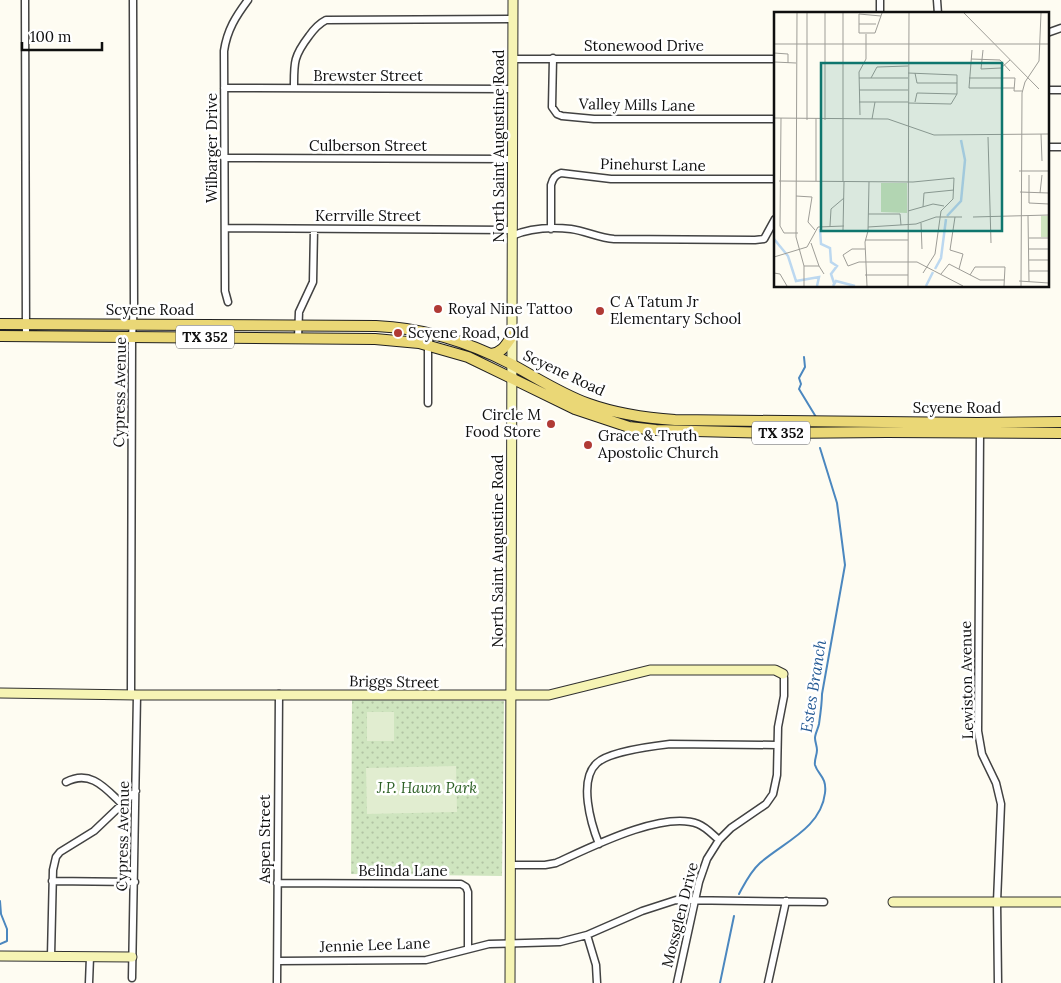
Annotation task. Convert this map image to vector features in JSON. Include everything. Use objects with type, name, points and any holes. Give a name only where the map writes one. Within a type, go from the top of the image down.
[{"type":"main road","name":"Scyene Road","points":[[0,324],[385,326],[431,333],[459,342],[491,354],[583,402],[646,418],[982,426],[1061,433]]},
{"type":"main road","name":"Scyene Road","points":[[0,336],[395,340],[428,345],[468,356],[575,410],[617,424],[643,429],[779,433],[887,432],[1061,422]]},
{"type":"main road","points":[[491,354],[496,354],[504,348],[512,336]]},
{"type":"street","points":[[25,0],[26,336]]},
{"type":"street","name":"Cypress Avenue","points":[[132,978],[136,791],[132,337],[134,324],[133,0]]},
{"type":"street","name":"Wilbarger Drive","points":[[228,302],[225,292],[224,228],[225,41],[234,19],[248,0]]},
{"type":"street","name":"North Saint Augustine Road","points":[[510,983],[513,0]]},
{"type":"street","points":[[294,88],[294,66],[297,53],[316,26],[326,20],[513,19]]},
{"type":"street","points":[[1048,33],[1061,28]]},
{"type":"street","name":"Valley Mills Lane","points":[[553,58],[552,107],[557,114],[562,116],[594,119],[774,119]]},
{"type":"street","name":"Stonewood Drive","points":[[513,59],[774,59]]},
{"type":"street","name":"Brewster Street","points":[[224,88],[512,89]]},
{"type":"street","points":[[1048,90],[1061,90]]},
{"type":"street","points":[[1048,147],[1061,147]]},
{"type":"street","name":"Culberson Street","points":[[224,158],[512,158]]},
{"type":"street","name":"Pinehurst Lane","points":[[551,229],[551,185],[556,175],[561,173],[611,179],[774,179]]},
{"type":"street","name":"Kerrville Street","points":[[224,228],[314,228],[512,233],[530,229],[551,229],[572,230],[602,238],[614,239],[764,238],[774,221]]},
{"type":"street","points":[[298,338],[299,312],[313,282],[314,228]]},
{"type":"street","points":[[428,403],[428,345],[431,333]]},
{"type":"street","name":"Lewiston Avenue","points":[[982,426],[978,731],[982,754],[996,783],[1001,804],[997,902],[998,983]]},
{"type":"street","name":"Briggs Street","points":[[0,693],[510,696],[548,695],[656,669],[775,670],[783,674]]},
{"type":"street","name":"Mossglen Drive","points":[[676,983],[703,867],[719,840],[731,828],[758,810],[770,799],[776,786],[779,718],[784,696],[783,674]]},
{"type":"street","name":"Aspen Street","points":[[277,983],[278,694]]},
{"type":"street","points":[[599,844],[591,825],[588,811],[588,784],[590,772],[602,760],[670,744],[777,745]]},
{"type":"street","points":[[66,782],[74,777],[89,778],[102,785],[122,804]]},
{"type":"street","points":[[51,956],[54,862],[60,852],[94,831],[136,791]]},
{"type":"street","points":[[511,865],[545,865],[556,863],[636,829],[657,824],[682,822],[698,824],[719,840]]},
{"type":"street","points":[[52,881],[134,882]]},
{"type":"street","name":"Belinda Lane","points":[[277,882],[461,884],[466,887],[468,892],[468,948]]},
{"type":"street","name":"Jennie Lee Lane","points":[[278,961],[426,960],[489,944],[560,942],[587,935],[642,911],[676,900],[824,902]]},
{"type":"street","points":[[768,983],[786,901]]},
{"type":"street","points":[[893,902],[1061,902]]},
{"type":"street","points":[[587,935],[596,965],[597,983]]},
{"type":"street","points":[[0,956],[132,957]]},
{"type":"street","points":[[89,983],[90,957]]},
{"type":"green space","name":"J.P. Hawn Park","points":[[352,700],[504,701],[502,876],[351,874]]},
{"type":"green space","points":[[367,712],[394,712],[394,741],[367,741]]},
{"type":"green space","points":[[456,766],[457,812],[367,814],[366,768]]},
{"type":"waterway","name":"Estes Branch","points":[[804,357],[805,367],[799,378],[801,384],[799,389],[816,417]]},
{"type":"waterway","name":"Estes Branch","points":[[739,894],[756,866],[800,833],[817,816],[825,793],[824,780],[815,765],[817,750],[815,736],[819,724],[822,694],[845,565],[837,503],[820,448]]},
{"type":"waterway","points":[[0,901],[1,914],[7,929],[7,941],[0,944]]},
{"type":"waterway","name":"Estes Branch","points":[[720,983],[734,916]]},
{"type":"place","name":"Royal Nine Tattoo","points":[[438,309]]},
{"type":"place","name":"C A Tatum Jr Elementary School","points":[[600,311]]},
{"type":"place","name":"Scyene Road, Old","points":[[398,333]]},
{"type":"place","name":"Circle M Food Store","points":[[551,424]]},
{"type":"place","name":"Grace & Truth Apostolic Church","points":[[588,445]]}]
